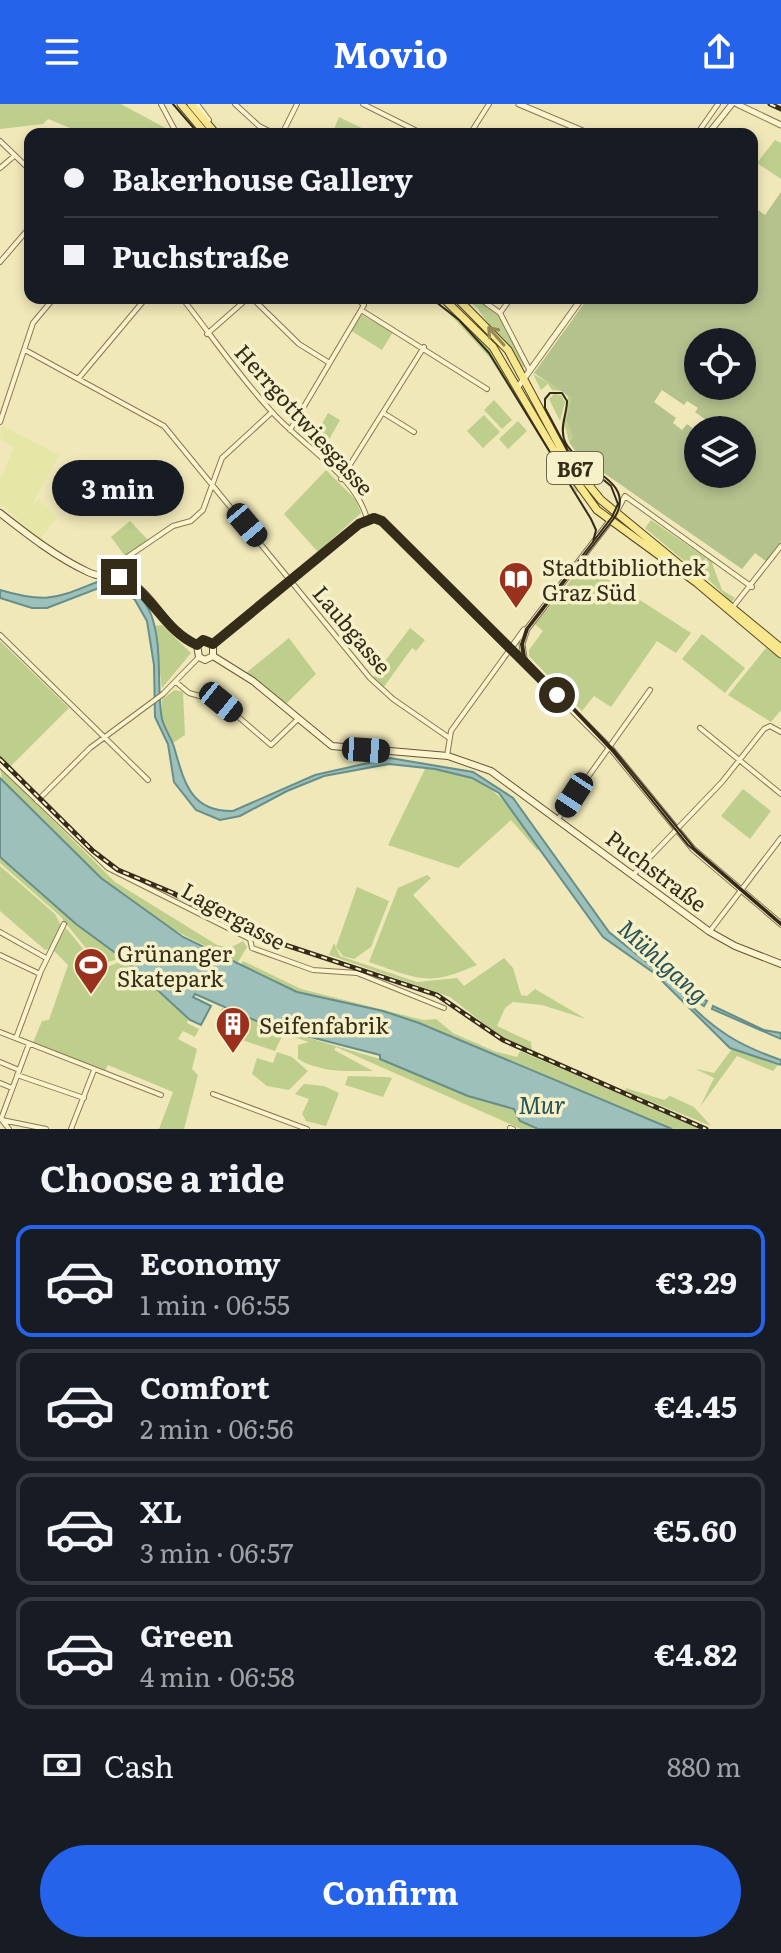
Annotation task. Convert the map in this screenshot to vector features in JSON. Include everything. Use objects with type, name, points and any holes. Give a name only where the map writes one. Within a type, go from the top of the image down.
[{"type":"main road","points":[[181,104],[201,128]]},
{"type":"main road","points":[[191,104],[213,128]]},
{"type":"main road","name":"B67","points":[[449,304],[493,347],[589,501],[699,578],[781,648]]},
{"type":"main road","name":"B67","points":[[463,304],[491,330],[525,380],[565,456],[613,518],[781,654]]},
{"type":"main road","points":[[0,513],[80,568],[95,575],[111,575],[138,588],[170,628],[197,645],[199,657],[205,660],[213,656],[213,644],[203,640],[197,645]]},
{"type":"main road","name":"Puchstraße","points":[[213,656],[253,681],[325,741],[339,748],[447,756],[491,771],[710,932],[735,946],[781,964]]},
{"type":"street","points":[[161,104],[174,128]]},
{"type":"street","points":[[197,104],[215,128]]},
{"type":"street","points":[[235,104],[263,128]]},
{"type":"street","points":[[285,128],[297,104]]},
{"type":"street","points":[[363,104],[412,128]]},
{"type":"street","points":[[474,128],[489,104]]},
{"type":"street","points":[[519,104],[576,128]]},
{"type":"street","points":[[701,128],[718,104]]},
{"type":"street","points":[[713,128],[735,104],[781,125]]},
{"type":"street","points":[[0,141],[24,165]]},
{"type":"street","points":[[0,168],[14,156]]},
{"type":"street","points":[[0,262],[24,234]]},
{"type":"street","points":[[0,422],[33,323],[49,304]]},
{"type":"street","points":[[78,379],[141,304]]},
{"type":"street","name":"Herrgottwiesgasse","points":[[186,304],[272,412],[361,500],[367,519],[382,521],[609,747],[675,828],[781,924]]},
{"type":"street","points":[[207,334],[243,304]]},
{"type":"street","points":[[256,304],[299,344],[328,362]]},
{"type":"street","points":[[360,304],[424,347],[425,353],[487,389]]},
{"type":"street","points":[[487,304],[500,313],[530,371]]},
{"type":"street","points":[[500,313],[507,304]]},
{"type":"street","points":[[518,387],[578,304]]},
{"type":"street","points":[[290,430],[362,307]]},
{"type":"street","points":[[341,479],[385,414],[424,347]]},
{"type":"street","name":"Laubgasse","points":[[25,350],[164,426],[370,678],[393,699],[448,737]]},
{"type":"street","points":[[111,575],[117,564],[173,526],[195,517],[203,510],[222,458],[272,412]]},
{"type":"street","points":[[385,414],[414,432]]},
{"type":"street","points":[[447,756],[448,737],[466,707],[613,518],[625,496],[752,587]]},
{"type":"street","points":[[213,644],[367,519]]},
{"type":"street","points":[[731,608],[752,587],[781,546]]},
{"type":"street","points":[[527,664],[522,649],[524,636],[533,621]]},
{"type":"street","points":[[0,635],[148,780]]},
{"type":"street","points":[[511,648],[522,649]]},
{"type":"street","points":[[37,801],[103,737],[163,694],[199,657]]},
{"type":"street","points":[[176,682],[189,693],[221,702],[271,745],[299,719]]},
{"type":"street","points":[[558,819],[650,690]]},
{"type":"street","points":[[633,875],[764,729],[770,726],[781,732]]},
{"type":"street","points":[[700,728],[781,794]]},
{"type":"street","name":"Lagergasse","points":[[0,765],[108,868],[250,939],[250,946],[262,954],[313,970],[357,973],[444,1008]]},
{"type":"street","points":[[710,932],[781,838]]},
{"type":"street","points":[[16,1038],[46,958],[64,924]]},
{"type":"street","points":[[0,932],[46,958]]},
{"type":"street","points":[[0,955],[40,974]]},
{"type":"street","points":[[0,1032],[161,1095]]},
{"type":"street","points":[[0,1119],[29,1044]]},
{"type":"street","points":[[0,1062],[84,1098]]},
{"type":"street","points":[[71,1129],[94,1070]]},
{"type":"street","points":[[0,1083],[12,1088]]},
{"type":"street","points":[[213,1094],[307,1129]]},
{"type":"street","points":[[0,1119],[9,1129]]},
{"type":"street","points":[[0,1119],[46,1129]]},
{"type":"green space","points":[[0,104],[121,104],[165,128],[70,128],[48,119],[43,124],[0,129]]},
{"type":"green space","points":[[339,117],[362,128],[334,128]]},
{"type":"green space","points":[[775,140],[781,143],[781,179],[758,162]]},
{"type":"green space","points":[[781,192],[781,541],[767,562],[755,553],[742,569],[578,455],[569,442],[573,437],[566,420],[572,398],[534,373],[584,304],[758,304],[758,210],[765,215]]},
{"type":"green space","points":[[472,304],[487,305],[504,322],[517,345],[524,367],[520,368]]},
{"type":"green space","points":[[447,305],[493,353],[579,490],[577,493],[490,358],[444,308]]},
{"type":"green space","points":[[362,315],[393,332],[382,350],[350,330]]},
{"type":"green space","points":[[533,374],[568,394],[573,399],[566,420],[573,437],[569,442],[564,422],[568,397],[562,391],[552,390],[548,384],[541,390]]},
{"type":"green space","points":[[554,394],[561,395],[565,402],[560,421],[549,399]]},
{"type":"green space","points":[[494,400],[512,420],[502,429],[484,410]]},
{"type":"green space","points":[[328,413],[340,420],[322,452],[312,441]]},
{"type":"green space","points":[[484,415],[500,432],[483,448],[467,431]]},
{"type":"green space","points":[[518,421],[527,431],[508,449],[499,439]]},
{"type":"green space","points":[[2,426],[59,455],[29,510],[39,499],[56,518],[40,539],[0,503],[0,481],[14,447],[0,439]]},
{"type":"green space","points":[[326,470],[356,500],[361,513],[318,552],[284,514]]},
{"type":"green space","points":[[651,520],[706,558],[696,571],[645,528]]},
{"type":"green space","points":[[130,521],[148,540],[125,556],[111,537]]},
{"type":"green space","points":[[709,556],[715,561],[712,563],[722,590],[735,598],[731,602],[699,570]]},
{"type":"green space","points":[[584,564],[691,633],[676,653],[657,641],[611,707],[594,696],[582,711],[529,656],[529,650],[543,631],[535,624]]},
{"type":"green space","points":[[162,625],[191,653],[162,688],[154,626]]},
{"type":"green space","points":[[410,628],[425,640],[416,651],[412,648],[383,688],[373,677]]},
{"type":"green space","points":[[702,634],[745,668],[725,693],[682,659]]},
{"type":"green space","points":[[289,638],[316,674],[286,704],[246,673]]},
{"type":"green space","points":[[0,641],[69,708],[10,767],[0,757]]},
{"type":"green space","points":[[766,648],[781,659],[781,710],[771,722],[728,695]]},
{"type":"green space","points":[[175,690],[183,692],[185,735],[173,743],[162,719],[162,699]]},
{"type":"green space","points":[[426,767],[467,777],[494,792],[516,815],[540,848],[537,850],[511,820],[458,868],[388,845]]},
{"type":"green space","points":[[0,768],[115,882],[217,945],[230,948],[243,941],[247,947],[237,964],[157,920],[107,884],[2,780]]},
{"type":"green space","points":[[743,789],[771,811],[750,839],[721,816]]},
{"type":"green space","points":[[0,857],[76,924],[119,955],[118,959],[105,963],[93,957],[60,916],[0,863]]},
{"type":"green space","points":[[0,866],[55,914],[61,925],[49,949],[45,950],[0,911]]},
{"type":"green space","points":[[427,875],[431,878],[413,895],[477,965],[446,976],[423,978],[369,962],[398,888]]},
{"type":"green space","points":[[357,887],[389,901],[371,947],[354,959],[343,956],[336,947]]},
{"type":"green space","points":[[66,928],[89,956],[107,967],[125,960],[188,1019],[187,1023],[199,1029],[195,1037],[183,1031],[178,1039],[197,1049],[192,1069],[198,1075],[184,1129],[159,1129],[173,1092],[108,1065],[104,1073],[32,1045],[42,1021],[49,1020],[68,965],[52,949]]},
{"type":"green space","points":[[334,943],[340,956],[417,982],[457,978],[464,986],[504,958],[513,968],[521,995],[527,996],[535,989],[586,1019],[542,1005],[513,1002],[505,1008],[497,1026],[531,1042],[532,1052],[507,1042],[450,997],[329,955]]},
{"type":"green space","points":[[243,961],[301,989],[423,1020],[436,1019],[453,1033],[494,1051],[517,1057],[520,1051],[701,1129],[672,1129],[419,1023],[383,1011],[297,992],[240,965]]},
{"type":"green space","points":[[222,1008],[268,1026],[407,1067],[468,1096],[514,1109],[520,1121],[538,1129],[521,1129],[336,1047],[334,1050],[373,1071],[334,1070],[307,1064],[298,1059],[298,1045],[309,1042],[283,1034],[275,1051],[239,1039],[241,1032],[216,1022]]},
{"type":"green space","points":[[732,1049],[778,1065],[773,1071],[737,1056],[700,1107],[714,1078],[696,1069],[714,1073]]},
{"type":"green space","points":[[277,1052],[292,1057],[308,1071],[289,1090],[267,1086],[252,1074],[257,1058],[273,1063]]},
{"type":"green space","points":[[348,1076],[392,1078],[383,1097],[345,1085]]},
{"type":"green space","points":[[304,1084],[324,1086],[339,1093],[326,1126],[306,1121],[302,1114],[309,1099],[295,1094]]},
{"type":"green space","points":[[626,1088],[664,1100],[670,1096],[694,1107],[711,1126],[625,1091]]},
{"type":"water","points":[[105,579],[127,586],[142,599],[151,615],[156,635],[162,719],[181,771],[198,800],[219,810],[233,811],[315,775],[390,758],[473,772],[513,798],[609,932],[674,984],[707,1001],[704,1006],[687,995],[684,998],[717,1028],[740,1043],[781,1060],[781,1065],[730,1048],[654,973],[603,937],[499,793],[472,778],[435,769],[389,764],[324,776],[240,816],[220,820],[196,810],[174,782],[168,744],[155,717],[154,665],[147,621],[135,600],[124,591],[104,586],[47,608],[32,608],[0,598],[0,590],[31,597],[54,597]]},
{"type":"water","name":"Mur","points":[[0,778],[101,878],[183,937],[297,992],[383,1011],[419,1023],[672,1129],[538,1129],[520,1121],[514,1109],[468,1096],[380,1059],[380,1055],[268,1026],[195,994],[193,997],[211,1006],[201,1025],[190,1020],[125,960],[76,924],[0,857]]},
{"type":"water","points":[[713,1006],[764,1030],[781,1033],[781,1039],[712,1009]]},
{"type":"tram line","points":[[173,104],[194,128]]},
{"type":"tram line","points":[[439,304],[459,320],[489,353],[591,519],[596,530],[593,542]]},
{"type":"tram line","points":[[781,923],[694,848],[614,750],[525,657],[523,644],[528,629],[615,517],[620,504],[612,483],[570,449],[563,434],[567,401],[562,393],[550,393],[545,399],[545,408],[568,451],[611,486],[618,504],[612,517],[526,629],[521,644],[523,657],[613,752],[688,845],[781,925]]},
{"type":"railway","points":[[770,104],[781,109]]},
{"type":"railway","points":[[0,759],[93,851],[118,870],[173,893],[240,930],[437,995],[503,1040],[706,1129]]},
{"type":"place","name":"Stadtbibliothek Graz Süd","points":[[516,610]]},
{"type":"place","name":"Grünanger Skatepark","points":[[91,996]]},
{"type":"place","name":"Seifenfabrik","points":[[233,1055]]},
{"type":"route","points":[[119,577],[138,588],[166,624],[181,636],[197,645],[203,640],[213,644],[359,524],[374,518],[382,521],[557,695]]},
{"type":"water label","name":"Mühlgang","points":[[664,960]]}]
